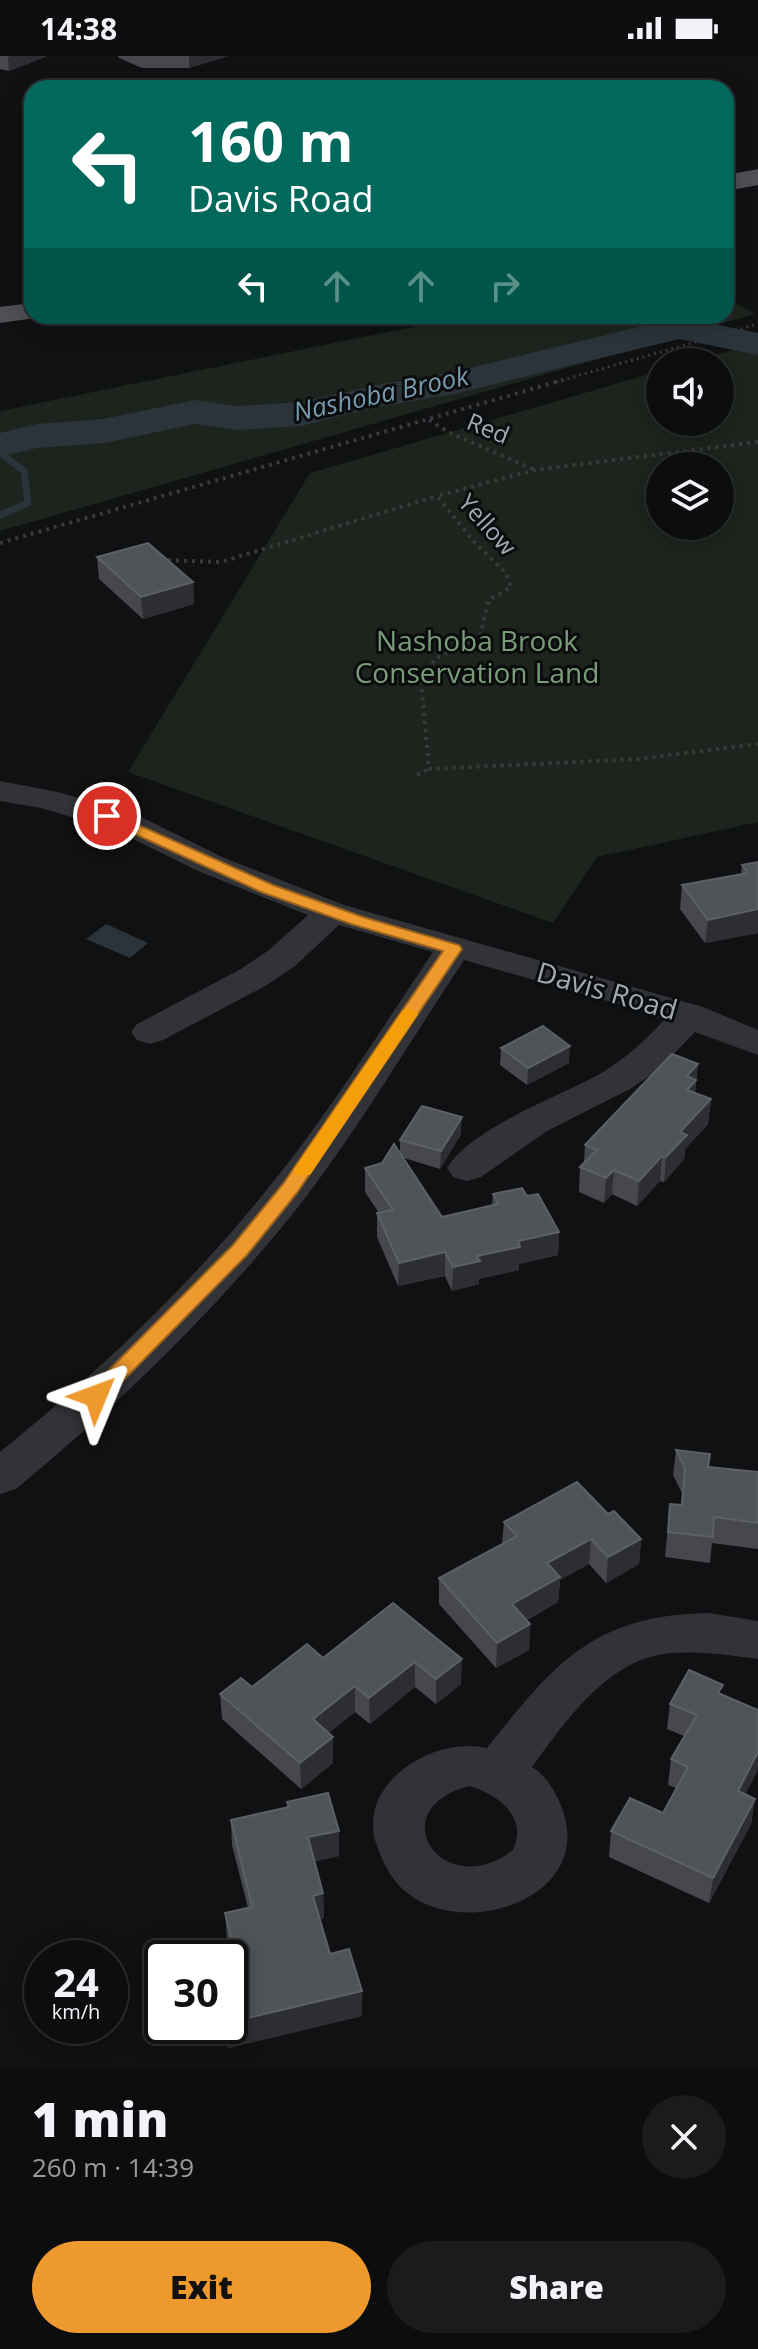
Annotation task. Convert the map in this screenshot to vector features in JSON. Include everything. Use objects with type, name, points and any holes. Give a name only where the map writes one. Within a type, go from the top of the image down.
[{"type":"main road","points":[[734,182],[758,177]]},
{"type":"main road","points":[[0,315],[24,312]]},
{"type":"street","name":"Davis Road","points":[[0,791],[74,806],[127,823],[210,864],[332,912],[453,949],[600,987],[690,1015],[758,1043]]},
{"type":"street","points":[[150,1032],[254,977],[282,958],[332,912]]},
{"type":"street","points":[[0,1477],[96,1396],[240,1250],[312,1157],[453,949]]},
{"type":"street","points":[[467,1168],[544,1116],[628,1074],[658,1050],[690,1015]]},
{"type":"street","points":[[499,1771],[561,1694],[602,1657],[620,1646],[662,1633],[686,1630],[712,1631],[758,1640]]},
{"type":"path","points":[[0,543],[758,324]]},
{"type":"path","name":"Red","points":[[428,419],[448,432],[535,470]]},
{"type":"path","name":"Yellow","points":[[429,769],[421,681],[435,659],[480,636],[489,600],[511,587],[506,573],[475,543],[437,496],[535,470],[758,442]]},
{"type":"path","points":[[151,559],[221,562],[437,496]]},
{"type":"path","points":[[417,775],[429,769],[638,759],[758,744]]},
{"type":"green space","points":[[734,302],[755,314],[734,320]]},
{"type":"green space","points":[[427,324],[720,324],[0,531],[0,411]]},
{"type":"green space","name":"Nashoba Brook Conservation Land","points":[[758,343],[758,822],[597,857],[553,923],[128,772],[310,473],[646,375],[646,436],[734,436],[734,350]]},
{"type":"shaded area","points":[[106,924],[148,943],[130,958],[86,939]]},
{"type":"building","points":[[148,543],[193,582],[141,597],[97,557]]},
{"type":"building","points":[[758,862],[758,909],[708,920],[682,885],[748,873],[742,865]]},
{"type":"building","points":[[543,1026],[570,1046],[528,1068],[501,1048]]},
{"type":"building","points":[[672,1054],[698,1064],[687,1076],[696,1080],[687,1090],[711,1099],[680,1132],[687,1135],[639,1181],[614,1170],[606,1178],[580,1167],[597,1150],[585,1145]]},
{"type":"building","points":[[422,1106],[462,1117],[441,1151],[400,1140]]},
{"type":"building","points":[[394,1144],[442,1217],[498,1204],[493,1194],[522,1188],[527,1196],[538,1194],[559,1232],[518,1241],[520,1247],[477,1256],[480,1261],[453,1267],[445,1252],[399,1263],[377,1213],[393,1210],[365,1168],[382,1163]]},
{"type":"building","points":[[676,1450],[710,1454],[708,1467],[758,1472],[758,1523],[714,1517],[713,1537],[668,1532],[670,1504],[682,1505],[685,1468]]},
{"type":"building","points":[[577,1482],[608,1514],[614,1511],[641,1539],[608,1557],[591,1539],[547,1563],[560,1577],[512,1604],[530,1624],[497,1643],[439,1578],[517,1536],[504,1522]]},
{"type":"building","points":[[393,1603],[462,1659],[436,1679],[415,1662],[369,1698],[355,1686],[313,1719],[333,1737],[300,1763],[220,1694],[241,1678],[252,1687],[307,1644],[323,1658]]},
{"type":"building","points":[[689,1670],[723,1685],[718,1693],[758,1710],[758,1752],[738,1791],[755,1799],[713,1878],[611,1831],[630,1798],[663,1813],[688,1767],[671,1759],[697,1715],[670,1704]]},
{"type":"building","points":[[328,1793],[339,1831],[308,1837],[323,1893],[313,1896],[330,1954],[349,1949],[362,1991],[248,2018],[248,1940],[232,1940],[225,1913],[252,1907],[231,1820],[289,1807],[287,1802]]},
{"type":"waterway","name":"Nashoba Brook","points":[[0,445],[37,436],[105,431],[195,412],[236,418],[301,414],[377,396],[454,383],[679,328],[758,344]]},
{"type":"waterway","points":[[0,453],[24,471],[28,503],[0,515]]},
{"type":"slow traffic","points":[[303,1170],[409,1014]]},
{"type":"route","points":[[96,1396],[240,1250],[290,1188],[453,949],[315,907],[210,864],[107,816]]}]
